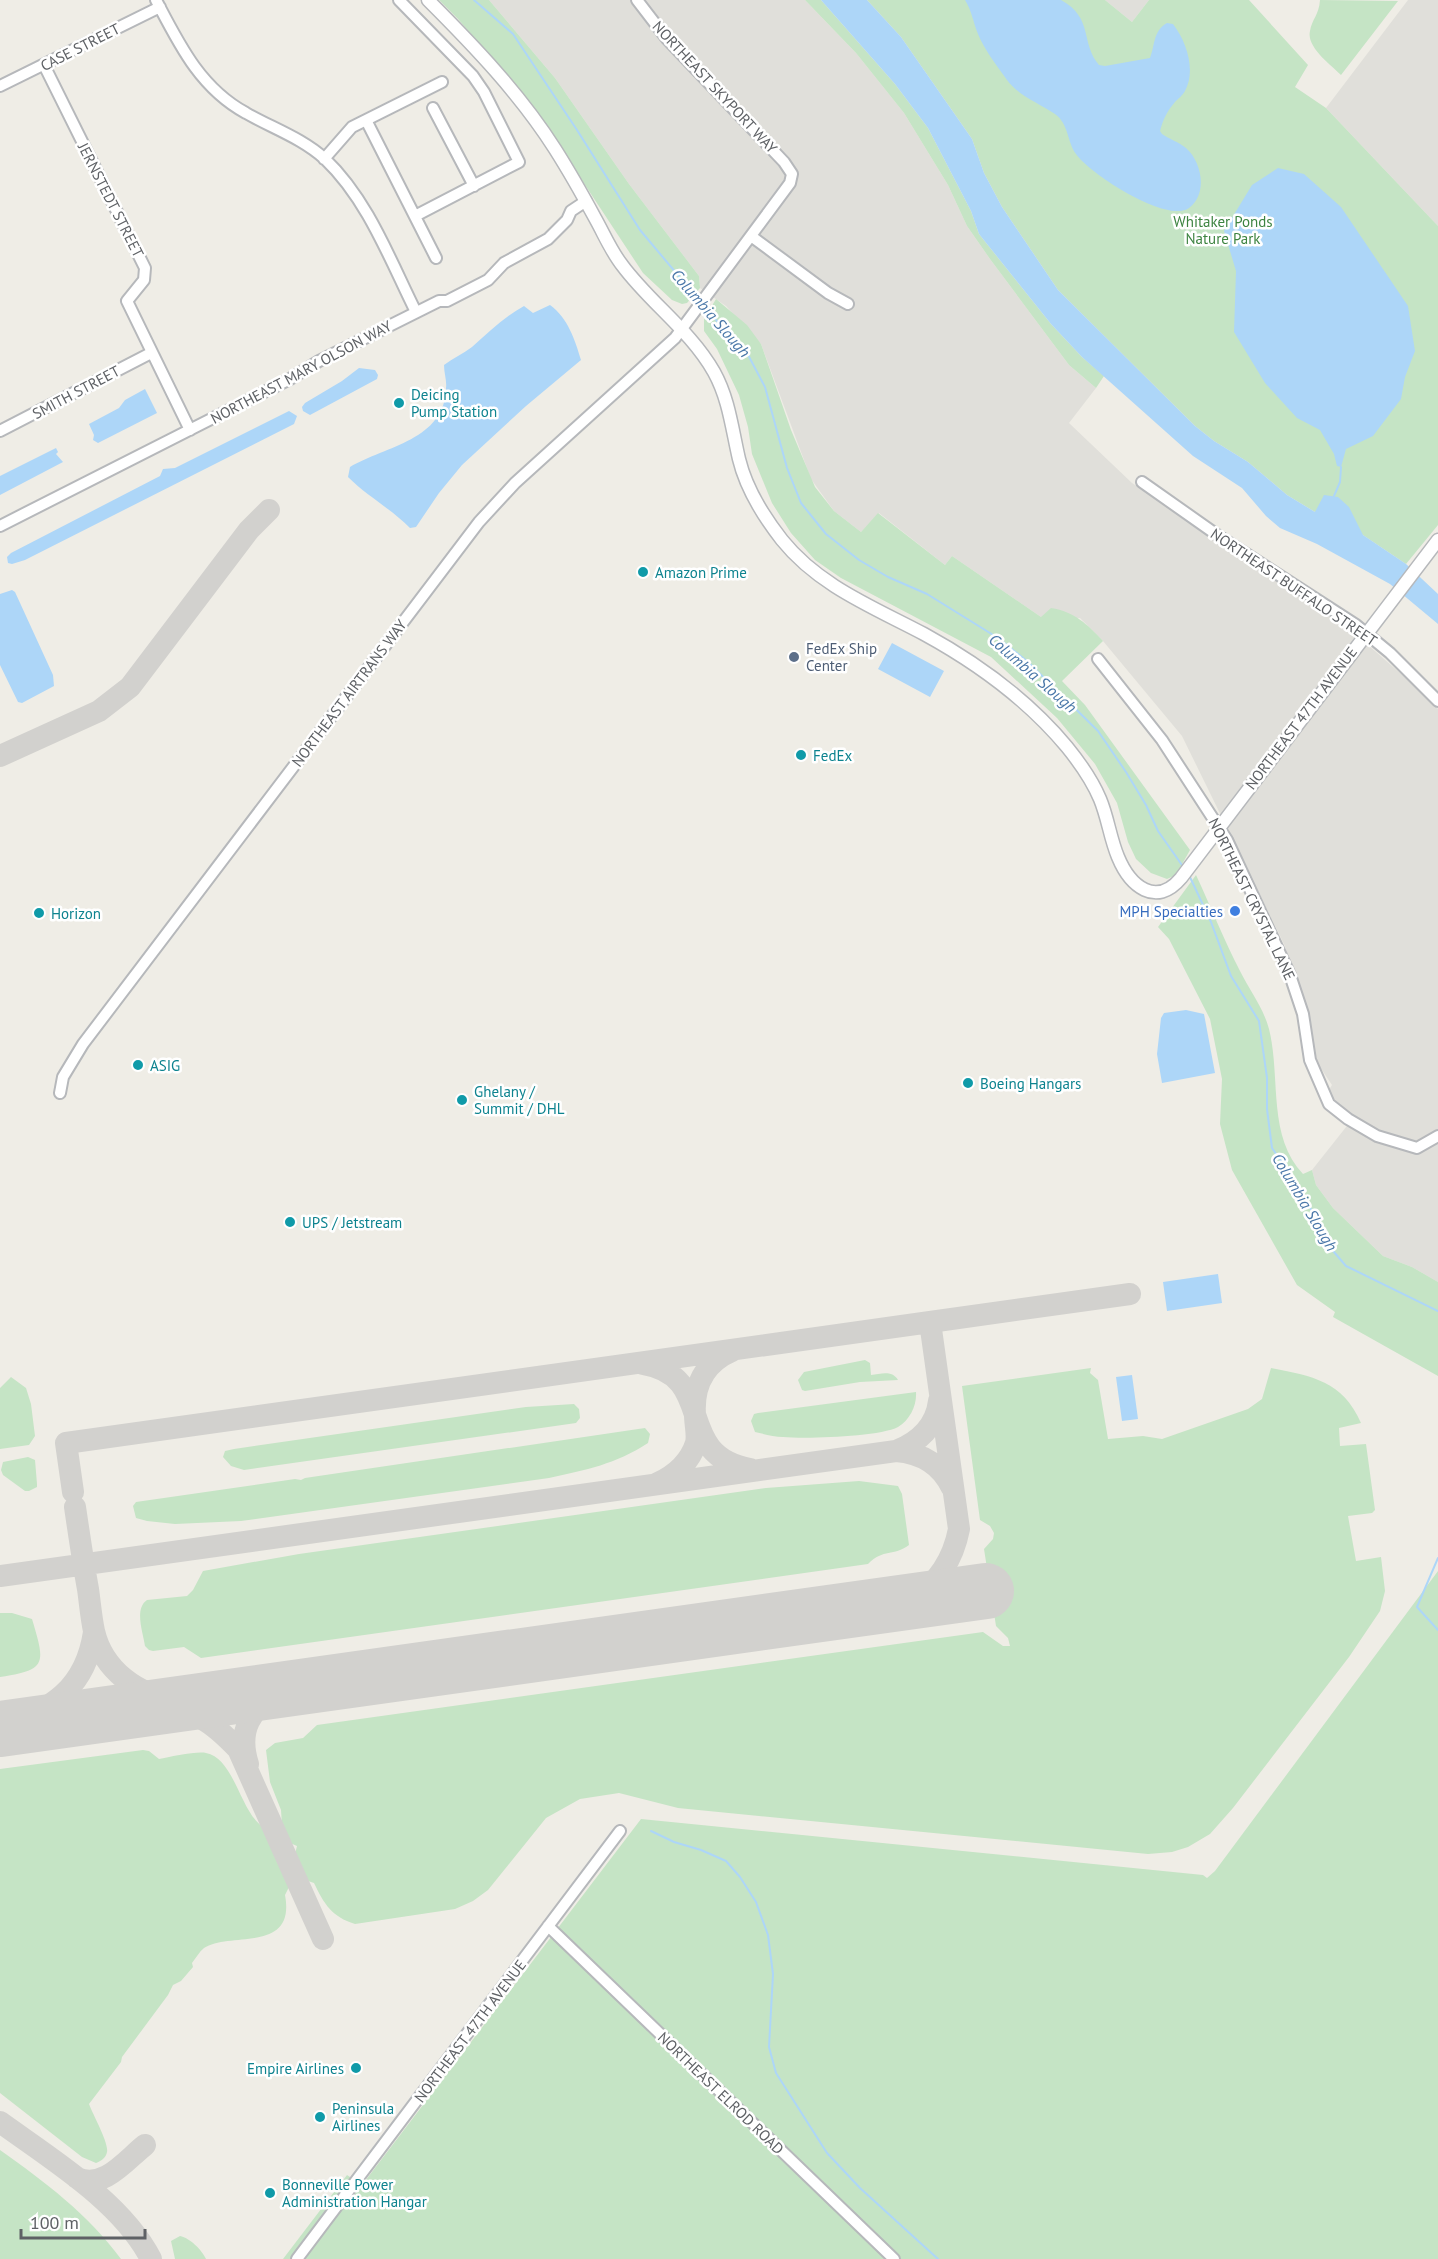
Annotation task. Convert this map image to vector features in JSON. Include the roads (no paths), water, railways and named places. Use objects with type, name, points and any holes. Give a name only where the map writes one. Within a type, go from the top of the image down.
[{"type":"street","points":[[399,0],[478,84],[519,162],[415,216]]},
{"type":"street","points":[[429,0],[476,48],[533,118],[555,148],[622,266],[682,329]]},
{"type":"street","name":"NORTHEAST SKYPORT WAY","points":[[637,0],[667,39],[784,162],[792,174]]},
{"type":"street","points":[[158,3],[185,55],[212,89],[243,112],[292,137],[324,159],[350,186],[416,312]]},
{"type":"street","name":"CASE STREET","points":[[0,86],[44,65],[158,3]]},
{"type":"street","name":"JERNSTEDT STREET","points":[[44,65],[145,268],[144,280],[127,301],[190,430]]},
{"type":"street","points":[[324,159],[347,132],[442,82]]},
{"type":"street","points":[[434,108],[474,186]]},
{"type":"street","points":[[366,120],[436,258]]},
{"type":"street","name":"NORTHEAST AIRTRANS WAY","points":[[60,1093],[63,1077],[83,1044],[479,522],[515,483],[667,346],[696,312],[752,236],[790,183],[792,174]]},
{"type":"street","name":"NORTHEAST MARY OLSON WAY","points":[[0,526],[416,312],[439,301],[447,301],[488,280],[504,263],[548,238],[567,220],[571,211],[586,201]]},
{"type":"street","points":[[752,236],[828,294],[848,304]]},
{"type":"street","name":"NORTHEAST 47TH AVENUE","points":[[682,329],[700,350],[718,380],[728,405],[740,462],[746,479],[764,512],[789,548],[831,584],[956,653],[987,674],[1030,709],[1064,744],[1091,783],[1101,802],[1115,849],[1125,870],[1144,890],[1150,893],[1161,892],[1173,887],[1181,878],[1438,540]]},
{"type":"street","name":"SMITH STREET","points":[[0,431],[151,353]]},
{"type":"street","name":"NORTHEAST BUFFALO STREET","points":[[1142,482],[1191,518],[1366,632],[1438,702]]},
{"type":"street","name":"NORTHEAST CRYSTAL LANE","points":[[1098,659],[1162,740],[1219,828],[1290,975],[1303,1014],[1310,1060],[1329,1104],[1377,1136],[1417,1148],[1438,1136]]},
{"type":"street","name":"NORTHEAST 47TH AVENUE","points":[[297,2259],[620,1831]]},
{"type":"street","name":"NORTHEAST ELROD ROAD","points":[[548,1926],[894,2259]]},
{"type":"water","points":[[821,0],[867,0],[901,37],[972,139],[984,173],[1002,207],[1058,290],[1195,426],[1248,462],[1287,495],[1315,512],[1324,495],[1338,497],[1349,507],[1363,535],[1406,564],[1438,594],[1438,624],[1390,584],[1317,544],[1280,528],[1266,516],[1242,488],[1193,456],[1082,357],[1051,324],[979,234],[971,211],[928,128],[895,84]]},
{"type":"water","points":[[965,0],[1061,0],[1078,15],[1083,23],[1093,57],[1099,65],[1105,66],[1150,58],[1159,30],[1167,23],[1173,24],[1186,48],[1190,75],[1185,91],[1172,105],[1160,131],[1186,148],[1196,161],[1201,187],[1195,202],[1189,208],[1178,211],[1164,209],[1129,194],[1084,163],[1073,149],[1060,118],[1024,95],[1007,80],[981,40]]},
{"type":"water","points":[[1278,168],[1304,174],[1341,207],[1408,306],[1415,351],[1405,377],[1401,399],[1373,436],[1346,449],[1341,467],[1337,466],[1334,454],[1320,430],[1297,418],[1265,383],[1234,332],[1236,271],[1224,231],[1252,185]]},
{"type":"water","points":[[550,305],[566,323],[581,360],[526,406],[462,465],[416,527],[410,528],[348,477],[350,467],[411,439],[436,419],[443,405],[446,388],[444,365],[472,347],[503,320],[524,306],[533,313]]},
{"type":"water","points":[[359,368],[375,370],[378,375],[377,379],[310,415],[303,411],[302,407],[305,403]]},
{"type":"water","points":[[145,389],[157,413],[98,443],[93,440],[94,435],[89,424],[119,408],[125,400]]},
{"type":"water","points":[[289,411],[297,416],[294,424],[25,560],[8,563],[7,557],[11,553],[160,476],[163,469],[175,468]]},
{"type":"water","points":[[56,448],[58,452],[56,454],[63,462],[0,495],[0,476]]},
{"type":"water","points":[[12,590],[15,592],[53,675],[54,686],[22,703],[18,702],[0,665],[0,594]]},
{"type":"water","points":[[892,643],[944,671],[930,697],[878,669]]},
{"type":"water","points":[[1186,1010],[1204,1014],[1215,1073],[1162,1083],[1157,1054],[1161,1018],[1164,1013]]},
{"type":"water","points":[[1218,1274],[1222,1303],[1167,1311],[1163,1282]]},
{"type":"water","points":[[1132,1375],[1138,1419],[1122,1421],[1116,1377]]},
{"type":"waterway","name":"Columbia Slough","points":[[474,0],[513,34],[640,230],[698,299]]},
{"type":"waterway","name":"Columbia Slough","points":[[705,305],[725,332],[746,351],[765,387],[787,468],[801,503],[826,534],[859,560],[888,577],[927,594],[998,638],[1028,662],[1098,731],[1146,805],[1158,831],[1184,868]]},
{"type":"waterway","points":[[1334,496],[1340,482],[1341,467]]},
{"type":"waterway","name":"Columbia Slough","points":[[1189,875],[1211,922],[1231,976],[1259,1021],[1267,1078],[1267,1109],[1272,1148],[1295,1181],[1321,1227],[1328,1245],[1346,1266],[1438,1311]]},
{"type":"waterway","points":[[1438,1558],[1417,1607],[1438,1630]]},
{"type":"waterway","points":[[651,1831],[726,1861],[740,1877],[756,1902],[768,1935],[773,1974],[769,2047],[776,2073],[827,2153],[860,2188],[938,2259]]},
{"type":"place","name":"Deicing Pump Station","points":[[399,403]]},
{"type":"place","name":"Amazon Prime","points":[[643,572]]},
{"type":"place","name":"FedEx Ship Center","points":[[794,657]]},
{"type":"place","name":"FedEx","points":[[801,755]]},
{"type":"place","name":"MPH Specialties","points":[[1235,911]]},
{"type":"place","name":"Horizon","points":[[39,913]]},
{"type":"place","name":"ASIG","points":[[138,1065]]},
{"type":"place","name":"Boeing Hangars","points":[[968,1083]]},
{"type":"place","name":"Ghelany / Summit / DHL","points":[[462,1100]]},
{"type":"place","name":"UPS / Jetstream","points":[[290,1222]]},
{"type":"place","name":"Empire Airlines","points":[[356,2068]]},
{"type":"place","name":"Peninsula Airlines","points":[[320,2117]]},
{"type":"place","name":"Bonneville Power Administration Hangar","points":[[270,2193]]},
{"type":"park label","name":"Whitaker Ponds Nature Park","points":[[1223,230]]}]
